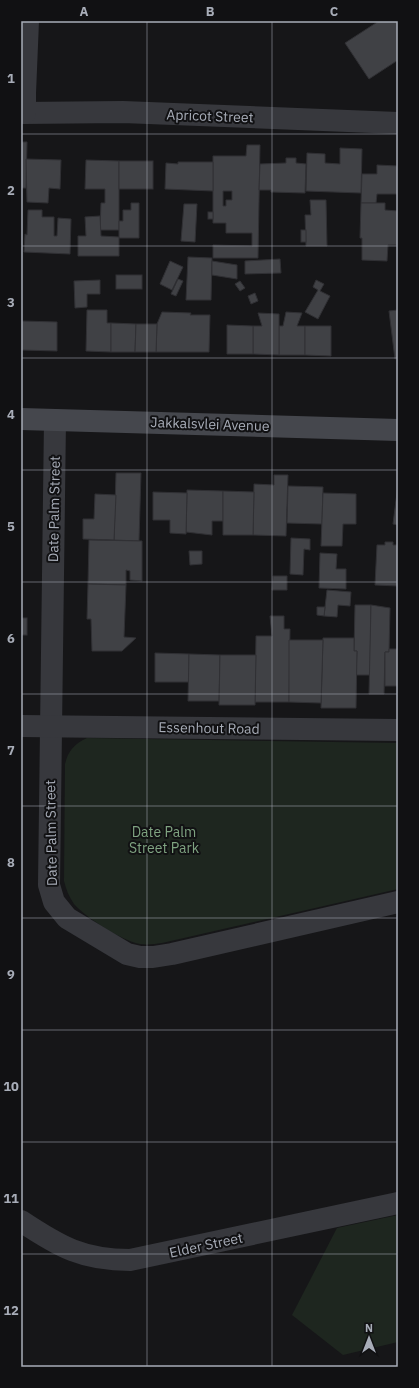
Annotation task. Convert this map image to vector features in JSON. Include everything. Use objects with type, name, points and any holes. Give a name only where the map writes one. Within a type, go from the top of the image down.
[{"type":"street","points":[[23,113],[28,21]]},
{"type":"street","name":"Apricot Street","points":[[23,113],[123,112],[398,123]]},
{"type":"street","name":"Jakkalsvlei Avenue","points":[[21,419],[398,430]]},
{"type":"street","name":"Date Palm Street","points":[[55,420],[49,885],[54,902],[67,918],[127,954],[140,957],[153,957],[172,954],[398,902]]},
{"type":"street","name":"Essenhout Road","points":[[21,726],[398,730]]},
{"type":"street","name":"Elder Street","points":[[21,1222],[46,1238],[71,1251],[96,1258],[130,1260],[398,1202]]},
{"type":"green space","name":"Date Palm Street Park","points":[[87,738],[398,743],[398,889],[162,943],[140,944],[132,942],[104,928],[79,909],[71,899],[64,881],[65,764],[72,748]]},
{"type":"green space","points":[[398,1215],[398,1342],[343,1355],[292,1315],[337,1228]]},
{"type":"building","points":[[379,21],[398,21],[398,60],[369,79],[345,43]]},
{"type":"building","points":[[21,142],[27,142],[26,188],[21,188]]},
{"type":"building","points":[[247,145],[260,145],[258,258],[213,258],[213,245],[252,246],[252,233],[226,233],[226,223],[213,223],[213,156],[246,156]],"holes":[[[223,191],[232,191],[232,200],[226,200],[226,206],[223,206]]]},
{"type":"building","points":[[340,148],[362,149],[361,193],[306,191],[307,153],[325,154],[325,163],[340,164]]},
{"type":"building","points":[[286,158],[296,158],[296,163],[306,164],[305,193],[271,192],[271,190],[259,190],[260,164],[286,163]]},
{"type":"building","points":[[26,159],[61,160],[60,189],[49,188],[48,203],[27,202]]},
{"type":"building","points":[[86,160],[119,161],[119,230],[100,230],[101,203],[105,203],[105,189],[85,189]]},
{"type":"building","points":[[119,161],[153,161],[153,189],[119,189]]},
{"type":"building","points":[[178,162],[213,162],[213,191],[165,189],[166,163],[178,164]]},
{"type":"building","points":[[377,165],[398,166],[398,194],[377,194],[376,203],[361,203],[362,174],[377,174]]},
{"type":"building","points":[[310,200],[326,200],[327,246],[306,246],[305,215],[311,215]]},
{"type":"building","points":[[131,203],[139,203],[139,238],[119,238],[119,221],[123,221],[123,210],[131,210]]},
{"type":"building","points":[[361,203],[385,203],[385,210],[398,211],[398,245],[388,245],[387,261],[362,260],[362,238],[360,238]]},
{"type":"building","points":[[184,204],[197,204],[195,242],[181,241]]},
{"type":"building","points":[[28,210],[42,210],[42,217],[54,217],[54,236],[57,236],[58,218],[71,219],[70,254],[24,252],[25,234],[27,235]]},
{"type":"building","points":[[208,212],[213,212],[213,219],[208,219]]},
{"type":"building","points":[[100,216],[101,236],[119,237],[119,256],[78,256],[78,236],[86,236],[85,217]]},
{"type":"building","points":[[301,230],[306,230],[306,242],[301,242]]},
{"type":"building","points":[[188,257],[212,258],[211,300],[186,300]]},
{"type":"building","points":[[280,259],[281,273],[245,274],[245,261]]},
{"type":"building","points":[[170,261],[183,267],[172,290],[160,284]]},
{"type":"building","points":[[212,261],[237,265],[237,279],[212,275]]},
{"type":"building","points":[[116,275],[142,275],[142,289],[116,289]]},
{"type":"building","points":[[178,279],[183,281],[176,296],[171,294]]},
{"type":"building","points":[[100,280],[100,294],[87,294],[87,307],[75,308],[74,281]]},
{"type":"building","points":[[316,280],[324,284],[320,291],[330,296],[318,319],[305,312],[318,290],[313,287]]},
{"type":"building","points":[[240,281],[245,288],[240,291],[235,284]]},
{"type":"building","points":[[255,293],[258,301],[251,304],[248,296]]},
{"type":"building","points":[[87,310],[107,310],[107,323],[111,323],[111,352],[86,351]]},
{"type":"building","points":[[398,310],[398,358],[395,359],[389,311]]},
{"type":"building","points":[[162,312],[191,313],[190,315],[210,315],[209,352],[156,352],[157,324]]},
{"type":"building","points":[[286,312],[302,313],[297,326],[305,326],[305,355],[279,355],[279,326],[283,326]]},
{"type":"building","points":[[258,313],[279,314],[279,355],[253,354],[253,326],[262,326]]},
{"type":"building","points":[[22,321],[57,322],[57,351],[22,350]]},
{"type":"building","points":[[22,323],[22,350],[21,350]]},
{"type":"building","points":[[111,323],[136,324],[135,352],[111,352]]},
{"type":"building","points":[[136,324],[157,324],[156,352],[135,352]]},
{"type":"building","points":[[227,325],[253,326],[253,354],[227,354]]},
{"type":"building","points":[[305,326],[331,326],[331,356],[305,355]]},
{"type":"building","points":[[116,473],[141,473],[139,541],[114,540]]},
{"type":"building","points":[[274,475],[288,475],[286,536],[253,535],[254,484],[274,485]]},
{"type":"building","points":[[398,485],[398,525],[393,524]]},
{"type":"building","points":[[288,486],[323,487],[322,524],[287,523]]},
{"type":"building","points":[[187,490],[223,491],[223,521],[212,521],[212,535],[186,532]]},
{"type":"building","points":[[223,491],[254,492],[253,535],[223,535]]},
{"type":"building","points":[[153,492],[187,493],[186,534],[170,533],[170,520],[153,520]]},
{"type":"building","points":[[323,493],[356,494],[356,524],[343,524],[342,546],[321,546]]},
{"type":"building","points":[[95,494],[116,495],[114,540],[83,539],[83,519],[94,519]]},
{"type":"building","points":[[291,538],[310,539],[310,550],[304,549],[303,575],[290,574]]},
{"type":"building","points":[[89,540],[142,541],[142,581],[130,580],[130,571],[126,570],[126,585],[88,584]]},
{"type":"building","points":[[385,542],[393,542],[393,545],[398,545],[398,586],[375,585],[377,545],[385,545]]},
{"type":"building","points":[[189,551],[202,551],[202,564],[190,565]]},
{"type":"building","points":[[320,553],[337,554],[336,569],[346,569],[346,589],[319,588]]},
{"type":"building","points":[[273,576],[287,576],[287,590],[272,590]]},
{"type":"building","points":[[88,584],[126,585],[124,637],[136,638],[122,651],[92,651],[91,619],[87,619]]},
{"type":"building","points":[[327,590],[351,592],[350,606],[338,605],[337,617],[324,616]]},
{"type":"building","points":[[355,605],[371,605],[370,675],[356,675],[357,651],[354,651]]},
{"type":"building","points":[[371,605],[390,608],[389,652],[385,652],[384,694],[369,694]]},
{"type":"building","points":[[317,607],[325,607],[324,616],[317,615]]},
{"type":"building","points":[[270,616],[284,616],[284,629],[290,629],[289,702],[255,702],[256,636],[272,636]]},
{"type":"building","points":[[21,618],[27,618],[27,635],[21,635]]},
{"type":"building","points":[[323,638],[354,638],[354,651],[357,651],[356,708],[321,708]]},
{"type":"building","points":[[289,640],[323,640],[321,703],[289,702]]},
{"type":"building","points":[[389,649],[398,649],[398,686],[385,686],[385,652],[389,652]]},
{"type":"building","points":[[155,653],[189,654],[189,682],[155,682]]},
{"type":"building","points":[[189,654],[220,655],[219,701],[188,701]]},
{"type":"building","points":[[220,655],[256,655],[255,705],[219,705]]}]
